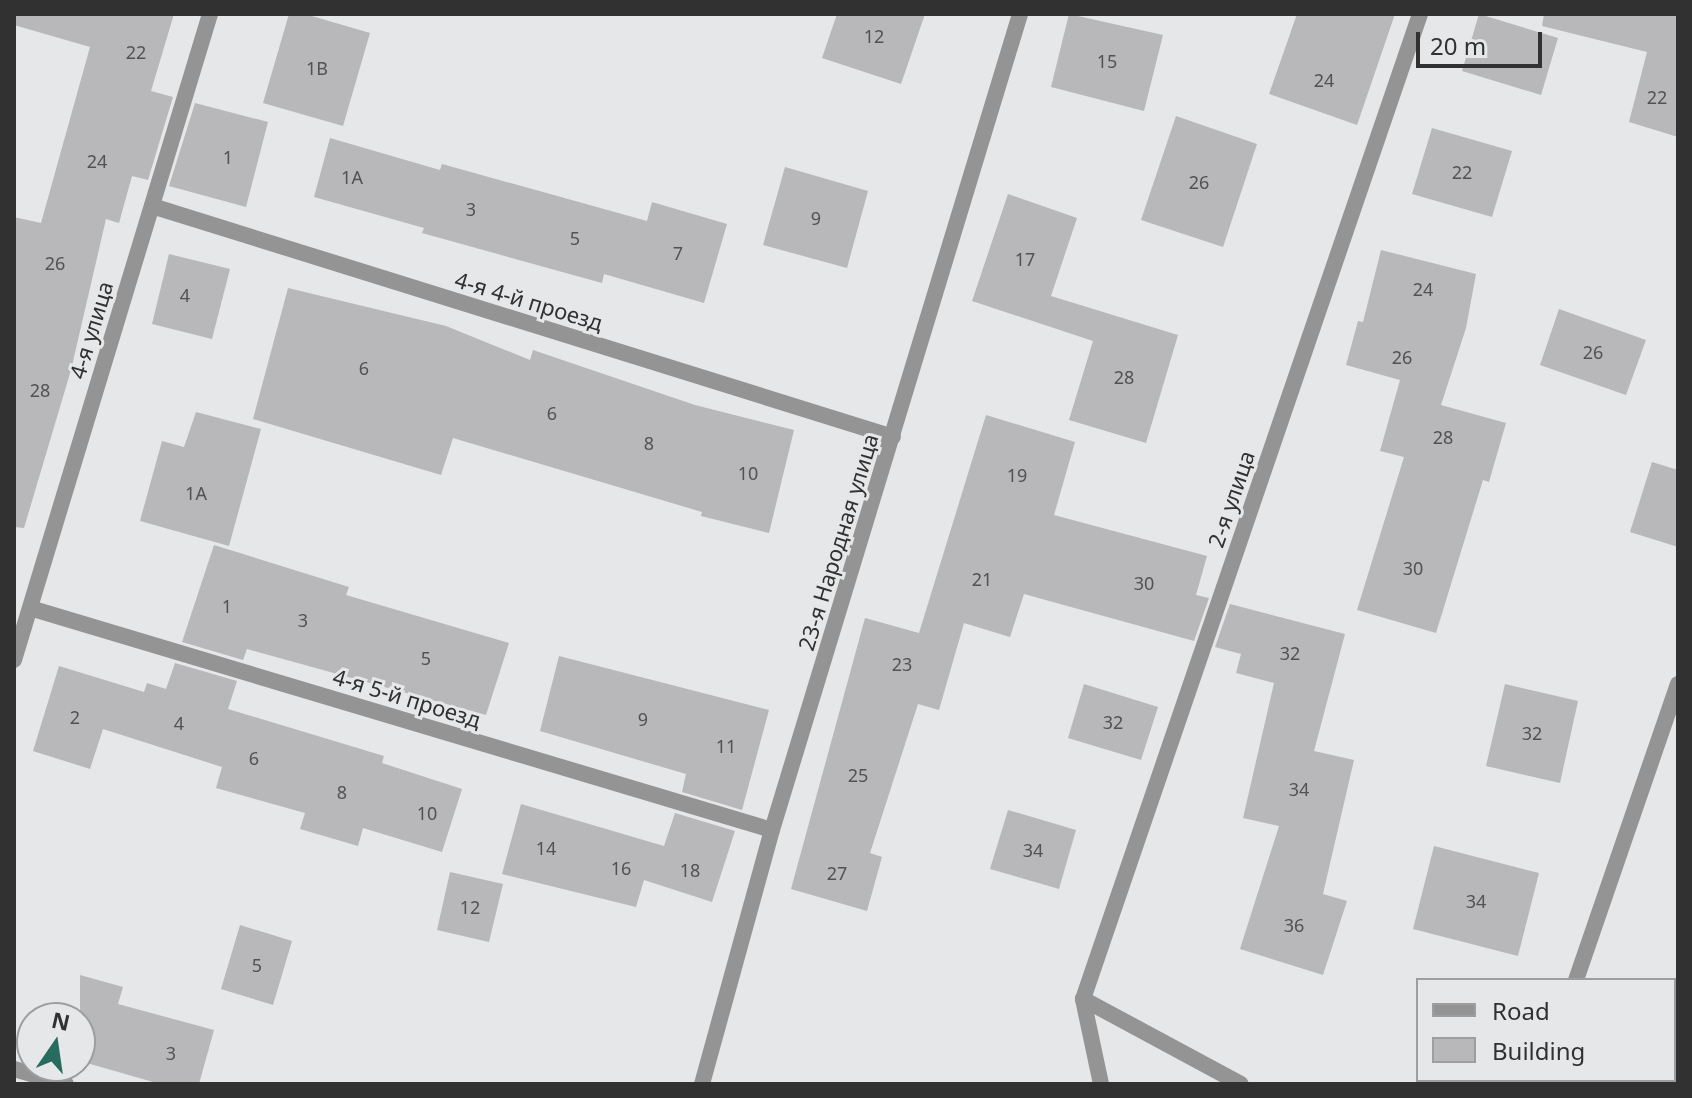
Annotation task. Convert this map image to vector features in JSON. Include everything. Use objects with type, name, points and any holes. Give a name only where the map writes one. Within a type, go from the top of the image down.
[{"type":"street","name":"4-я улица","points":[[14,660],[210,14]]},
{"type":"street","name":"23-я Народная улица","points":[[702,1084],[772,830],[1020,14]]},
{"type":"street","name":"2-я улица","points":[[1083,999],[1420,14]]},
{"type":"street","name":"4-я 4-й проезд","points":[[152,206],[893,437]]},
{"type":"street","name":"4-я 5-й проезд","points":[[30,608],[772,830]]},
{"type":"street","points":[[1577,978],[1678,684]]},
{"type":"street","points":[[1083,999],[1101,1084]]},
{"type":"street","points":[[1083,999],[1241,1084]]},
{"type":"street","points":[[14,1069],[66,1084]]},
{"type":"building","points":[[14,14],[174,14],[151,91],[173,97],[148,180],[132,176],[119,223],[106,219],[71,370],[24,528],[14,527],[14,217],[41,223],[90,47],[14,25]]},
{"type":"building","points":[[289,14],[305,14],[370,33],[343,126],[263,103]]},
{"type":"building","points":[[837,14],[925,14],[901,84],[822,58]]},
{"type":"building","points":[[1069,14],[1163,35],[1144,111],[1051,87]]},
{"type":"building","points":[[1297,14],[1395,14],[1357,125],[1269,94]]},
{"type":"building","points":[[1479,14],[1558,38],[1541,95],[1462,71]]},
{"type":"building","points":[[1544,14],[1678,14],[1678,137],[1629,122],[1647,52],[1542,26]]},
{"type":"building","points":[[195,103],[268,122],[246,207],[169,186]]},
{"type":"building","points":[[1176,116],[1257,144],[1223,247],[1141,220]]},
{"type":"building","points":[[1432,128],[1512,151],[1492,217],[1412,194]]},
{"type":"building","points":[[330,138],[440,170],[442,164],[647,221],[652,202],[727,224],[704,303],[604,274],[602,283],[422,233],[424,228],[314,197]]},
{"type":"building","points":[[785,167],[868,191],[847,268],[763,245]]},
{"type":"building","points":[[1008,194],[1077,218],[1051,296],[1178,335],[1146,443],[1069,420],[1093,341],[972,301]]},
{"type":"building","points":[[1381,250],[1476,274],[1466,328],[1441,405],[1506,423],[1489,482],[1483,480],[1436,633],[1357,610],[1404,457],[1380,451],[1400,380],[1346,365],[1358,321],[1363,322]]},
{"type":"building","points":[[169,254],[230,269],[212,339],[152,324]]},
{"type":"building","points":[[288,288],[446,326],[530,360],[533,350],[695,405],[794,430],[769,533],[701,516],[702,512],[453,438],[441,475],[253,419]]},
{"type":"building","points":[[1559,309],[1646,340],[1626,395],[1540,365]]},
{"type":"building","points":[[196,412],[261,429],[229,546],[140,521],[162,441],[184,447]]},
{"type":"building","points":[[986,415],[1075,442],[1054,515],[1207,556],[1196,595],[1209,598],[1194,641],[1024,594],[1010,637],[964,623],[939,710],[918,704],[870,853],[882,857],[867,911],[791,889],[865,618],[919,633]]},
{"type":"building","points":[[1652,462],[1678,470],[1678,547],[1630,532]]},
{"type":"building","points":[[214,545],[349,587],[346,595],[509,643],[486,715],[247,649],[243,660],[182,642]]},
{"type":"building","points":[[1230,604],[1345,634],[1314,751],[1354,760],[1323,894],[1347,901],[1323,975],[1240,949],[1279,826],[1243,818],[1274,683],[1236,673],[1241,654],[1215,647]]},
{"type":"building","points":[[559,656],[769,710],[742,810],[682,792],[686,774],[540,731]]},
{"type":"building","points":[[175,663],[237,681],[228,709],[384,756],[382,763],[462,789],[442,852],[363,828],[358,846],[300,829],[305,813],[216,788],[222,767],[103,729],[90,769],[33,751],[59,666],[144,692],[147,683],[166,689]]},
{"type":"building","points":[[1084,684],[1158,707],[1141,760],[1068,738]]},
{"type":"building","points":[[1505,684],[1578,701],[1560,783],[1486,766]]},
{"type":"building","points":[[521,804],[664,846],[675,813],[735,831],[712,902],[644,880],[636,907],[502,874]]},
{"type":"building","points":[[1008,810],[1076,830],[1059,889],[990,869]]},
{"type":"building","points":[[1434,846],[1539,873],[1518,956],[1413,929]]},
{"type":"building","points":[[450,872],[503,884],[489,942],[437,930]]},
{"type":"building","points":[[240,925],[292,941],[273,1005],[221,989]]},
{"type":"building","points":[[80,975],[123,987],[118,1004],[214,1030],[199,1084],[160,1084],[96,1066],[96,1002],[80,1002]]}]
